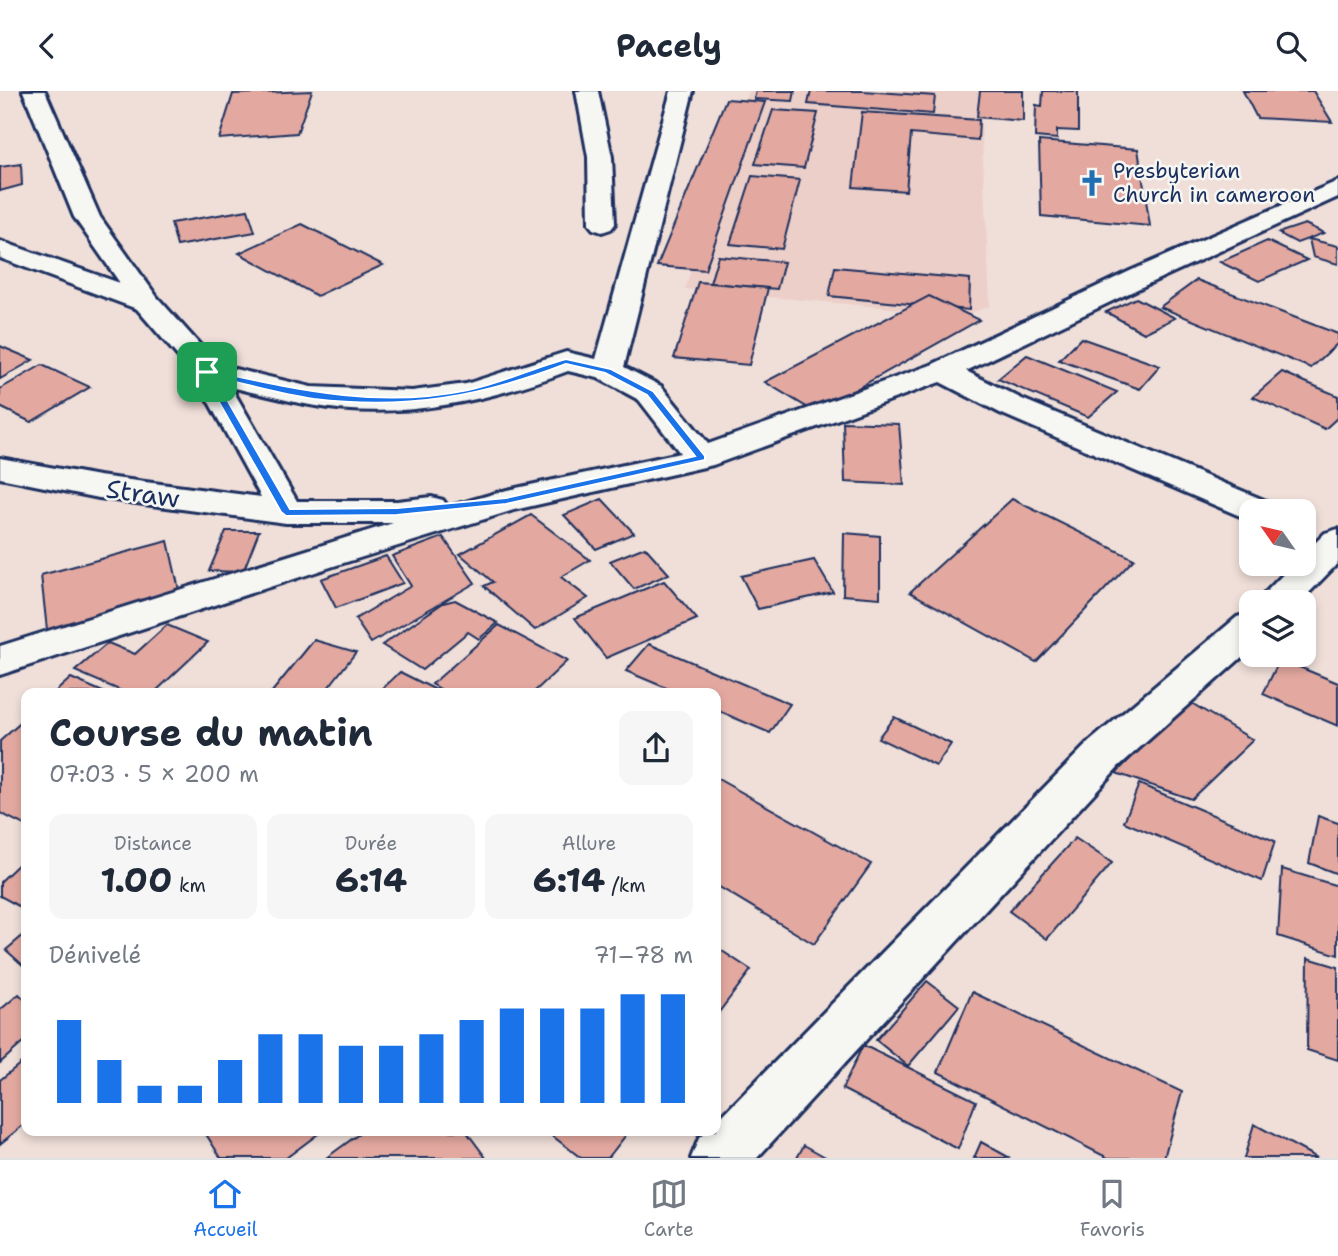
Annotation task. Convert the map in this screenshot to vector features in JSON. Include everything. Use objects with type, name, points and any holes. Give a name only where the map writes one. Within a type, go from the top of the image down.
[{"type":"street","points":[[34,91],[87,217],[147,303],[207,372],[286,512]]},
{"type":"street","points":[[587,91],[600,157],[602,224]]},
{"type":"street","points":[[608,371],[682,91]]},
{"type":"street","points":[[0,661],[324,556],[506,501],[701,458],[942,371],[1140,277],[1338,188]]},
{"type":"street","points":[[0,249],[147,303]]},
{"type":"street","points":[[207,372],[311,396],[412,400],[469,393],[566,361],[608,371],[650,393],[701,458]]},
{"type":"street","points":[[942,371],[1011,406],[1239,503]]},
{"type":"street","name":"Straw","points":[[0,468],[99,487],[286,512],[397,512],[506,501]]},
{"type":"street","points":[[1288,590],[1329,541]]},
{"type":"street","points":[[719,1158],[1104,754],[1239,637]]},
{"type":"shaded area","points":[[749,91],[1023,91],[1021,122],[981,119],[990,306],[966,315],[685,289]]},
{"type":"building","points":[[312,91],[297,133],[219,139],[233,94]]},
{"type":"building","points":[[756,91],[795,91],[793,101],[754,99]]},
{"type":"building","points":[[811,91],[935,96],[933,114],[808,104]]},
{"type":"building","points":[[980,91],[1023,91],[1023,121],[977,117]]},
{"type":"building","points":[[1043,91],[1078,91],[1078,131],[1057,130],[1057,139],[1035,137],[1036,105],[1042,106]]},
{"type":"building","points":[[1243,91],[1313,91],[1332,122],[1257,118]]},
{"type":"building","points":[[726,99],[765,102],[705,270],[657,266]]},
{"type":"building","points":[[773,110],[818,113],[804,168],[755,164]]},
{"type":"building","points":[[862,112],[979,120],[978,140],[911,134],[906,191],[853,187]]},
{"type":"building","name":"Presbyterian Church in cameroon","points":[[1039,141],[1138,149],[1150,226],[1041,216]]},
{"type":"building","points":[[21,164],[22,185],[0,191],[0,167]]},
{"type":"building","points":[[752,176],[800,180],[782,249],[730,244]]},
{"type":"building","points":[[248,210],[255,232],[177,246],[171,223]]},
{"type":"building","points":[[302,224],[383,265],[317,296],[239,253]]},
{"type":"building","points":[[1305,224],[1324,233],[1297,243],[1278,233]]},
{"type":"building","points":[[1309,239],[1338,246],[1338,264],[1313,257]]},
{"type":"building","points":[[1267,241],[1307,260],[1259,281],[1220,262]]},
{"type":"building","points":[[718,256],[784,262],[777,289],[710,283]]},
{"type":"building","points":[[835,267],[970,279],[969,310],[829,296]]},
{"type":"building","points":[[1197,280],[1338,334],[1338,343],[1311,368],[1160,307]]},
{"type":"building","points":[[698,282],[768,288],[749,365],[674,358]]},
{"type":"building","points":[[929,296],[979,320],[815,412],[765,382]]},
{"type":"building","points":[[1136,298],[1175,318],[1144,333],[1106,312]]},
{"type":"building","points":[[1081,338],[1160,366],[1140,389],[1059,360]]},
{"type":"building","points":[[0,346],[33,360],[0,379]]},
{"type":"building","points":[[1027,355],[1117,392],[1088,417],[998,379]]},
{"type":"building","points":[[42,365],[90,387],[31,422],[0,407],[0,389]]},
{"type":"building","points":[[1282,372],[1338,396],[1338,417],[1325,429],[1253,397]]},
{"type":"building","points":[[843,422],[899,424],[904,485],[845,482]]},
{"type":"building","points":[[602,499],[634,533],[596,549],[564,515]]},
{"type":"building","points":[[1012,499],[1134,559],[1036,662],[910,592]]},
{"type":"building","points":[[531,515],[590,560],[561,577],[588,598],[535,630],[484,586],[493,582],[460,554]]},
{"type":"building","points":[[226,531],[259,531],[243,572],[209,571]]},
{"type":"building","points":[[844,533],[880,536],[880,598],[843,595]]},
{"type":"building","points":[[443,537],[475,583],[371,643],[355,619],[411,586],[392,556]]},
{"type":"building","points":[[168,541],[180,594],[47,630],[41,575]]},
{"type":"building","points":[[645,547],[669,574],[634,589],[610,561]]},
{"type":"building","points":[[386,556],[403,583],[336,608],[321,579]]},
{"type":"building","points":[[814,560],[833,592],[758,609],[741,576]]},
{"type":"building","points":[[664,581],[697,619],[606,658],[575,618]]},
{"type":"building","points":[[455,600],[498,623],[479,639],[468,632],[422,670],[382,645],[443,603]]},
{"type":"building","points":[[167,625],[208,642],[159,688],[114,688],[75,671],[108,643],[135,654]]},
{"type":"building","points":[[499,625],[567,661],[538,688],[439,688],[432,684]]},
{"type":"building","points":[[314,640],[356,652],[328,688],[275,688]]},
{"type":"building","points":[[649,644],[790,704],[770,733],[721,712],[721,688],[666,688],[626,671]]},
{"type":"building","points":[[1276,667],[1299,667],[1338,683],[1338,726],[1263,694]]},
{"type":"building","points":[[400,672],[432,688],[383,688]]},
{"type":"building","points":[[71,678],[94,688],[60,688]]},
{"type":"building","points":[[1188,701],[1253,740],[1191,799],[1116,773]]},
{"type":"building","points":[[894,717],[951,744],[936,766],[878,738]]},
{"type":"building","points":[[21,722],[21,824],[0,813],[0,741]]},
{"type":"building","points":[[721,781],[871,864],[814,944],[721,888]]},
{"type":"building","points":[[1139,784],[1275,841],[1262,881],[1124,822]]},
{"type":"building","points":[[1318,816],[1338,823],[1338,874],[1309,863]]},
{"type":"building","points":[[1075,838],[1112,863],[1047,939],[1009,911]]},
{"type":"building","points":[[21,862],[21,907],[0,896],[0,882]]},
{"type":"building","points":[[1282,869],[1338,886],[1338,955],[1278,936]]},
{"type":"building","points":[[21,937],[21,964],[6,950]]},
{"type":"building","points":[[721,950],[751,970],[721,1009]]},
{"type":"building","points":[[1308,958],[1338,967],[1338,1060],[1307,1050]]},
{"type":"building","points":[[927,981],[959,1006],[908,1066],[876,1040]]},
{"type":"building","points":[[972,992],[1182,1092],[1164,1158],[1108,1158],[938,1072]]},
{"type":"building","points":[[19,994],[21,996],[21,1044],[0,1063],[0,1010]]},
{"type":"building","points":[[863,1045],[976,1101],[958,1149],[842,1089]]},
{"type":"building","points":[[21,1063],[21,1127],[0,1144],[0,1080]]},
{"type":"building","points":[[1254,1124],[1317,1158],[1244,1158]]},
{"type":"building","points":[[207,1136],[315,1136],[286,1158],[221,1158]]},
{"type":"building","points":[[356,1136],[470,1136],[486,1158],[326,1158]]},
{"type":"building","points":[[552,1136],[625,1136],[608,1158],[581,1158]]},
{"type":"building","points":[[981,1142],[1010,1158],[974,1158]]},
{"type":"building","points":[[804,1145],[827,1158],[797,1158]]},
{"type":"place","name":"Presbyterian Church in cameroon","points":[[1092,183]]},
{"type":"route","points":[[566,361],[608,371],[650,393],[701,458],[506,501],[397,512],[286,512],[207,372],[311,396],[412,400],[469,393],[566,361]]}]
